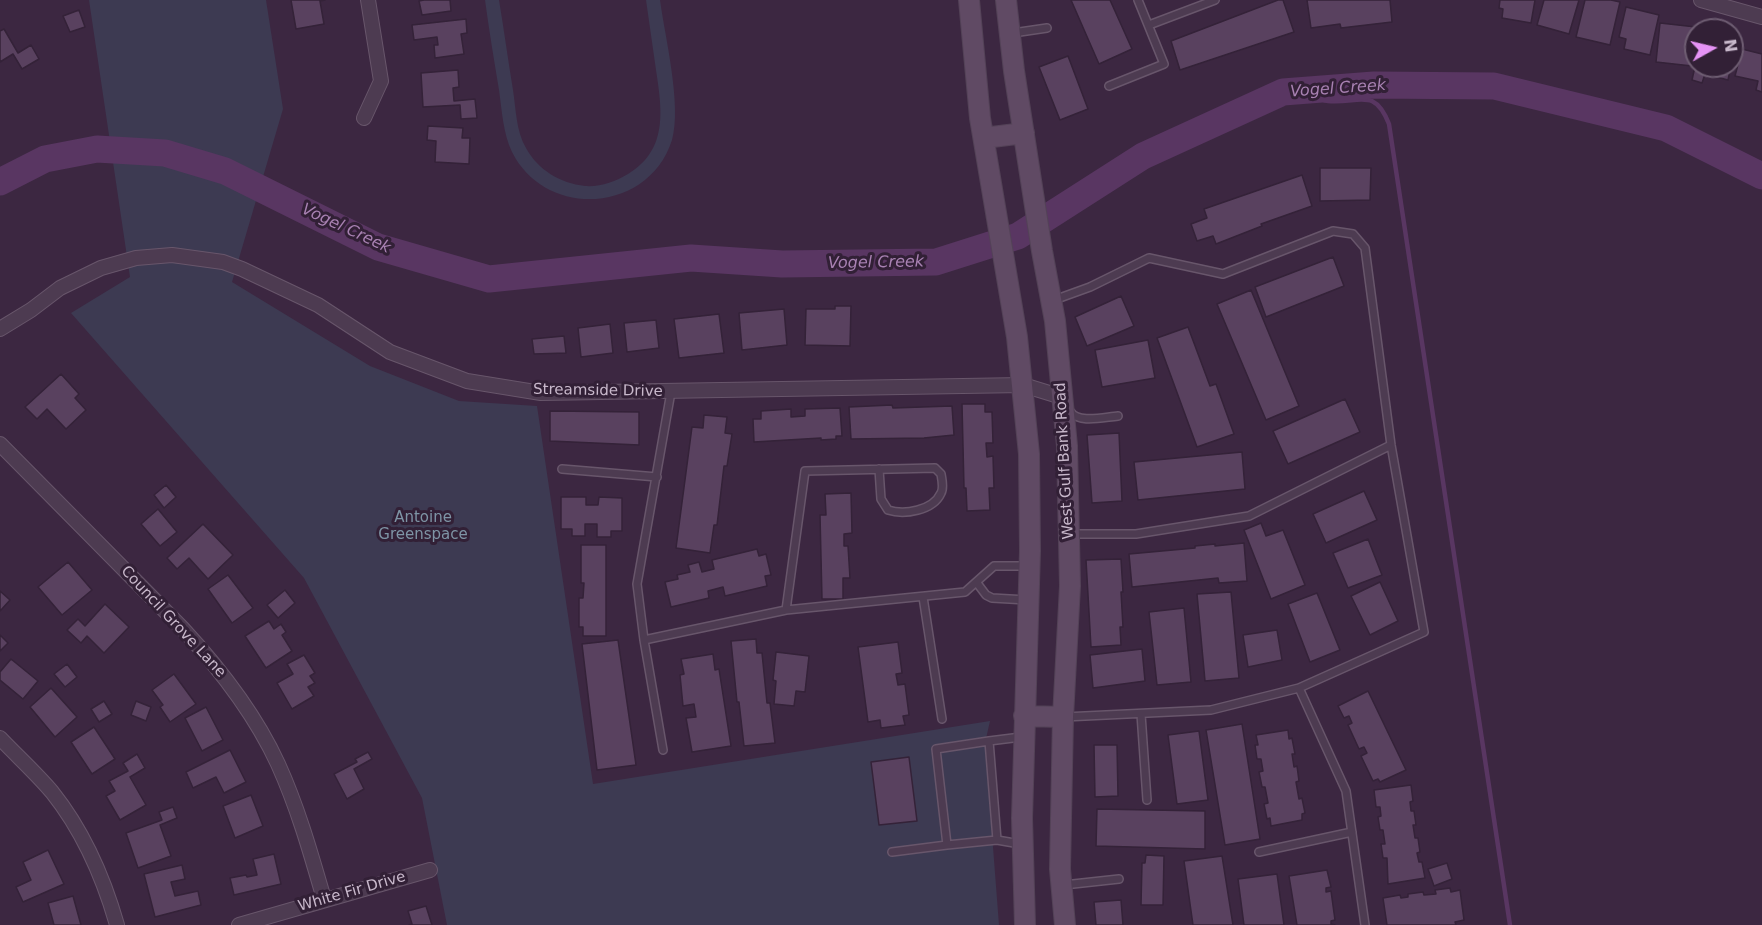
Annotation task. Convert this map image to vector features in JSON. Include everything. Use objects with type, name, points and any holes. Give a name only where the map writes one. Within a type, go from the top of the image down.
[{"type":"main road","points":[[969,0],[984,138],[1023,385],[1029,454],[1030,566],[1024,716],[1025,925]]},
{"type":"main road","name":"West Gulf Bank Road","points":[[1006,0],[1042,251],[1055,321],[1067,446],[1070,586],[1063,717],[1061,885],[1065,925]]},
{"type":"main road","points":[[984,138],[1024,133]]},
{"type":"main road","points":[[1024,716],[1063,717]]},
{"type":"street","points":[[364,118],[381,81],[368,0]]},
{"type":"street","points":[[1701,0],[1762,17]]},
{"type":"street","name":"Streamside Drive","points":[[0,329],[31,310],[60,288],[101,268],[136,258],[172,255],[223,262],[242,269],[318,305],[390,352],[467,381],[541,393],[1023,385],[1062,397]]},
{"type":"street","name":"Council Grove Lane","points":[[0,444],[183,629],[204,652],[243,704],[277,762],[294,801],[324,899]]},
{"type":"street","points":[[0,738],[51,790],[81,834],[100,872],[117,925]]},
{"type":"street","name":"White Fir Drive","points":[[239,925],[430,870]]},
{"type":"lane","points":[[1109,86],[1164,64],[1138,0]]},
{"type":"lane","points":[[1149,25],[1215,0]]},
{"type":"lane","points":[[1010,33],[1047,28]]},
{"type":"lane","points":[[1052,301],[1090,287],[1149,258],[1223,274],[1332,231],[1353,234],[1365,248],[1390,445],[1424,632],[1299,688],[1211,710],[1063,717]]},
{"type":"lane","points":[[663,750],[637,584],[671,392]]},
{"type":"lane","points":[[1062,397],[1072,414],[1079,418],[1118,416]]},
{"type":"lane","points":[[1070,534],[1136,534],[1249,516],[1390,445]]},
{"type":"lane","points":[[786,610],[805,471],[879,469],[934,468],[941,474],[942,492],[936,501],[922,509],[898,513],[888,510],[882,499],[879,469]]},
{"type":"lane","points":[[562,469],[657,477]]},
{"type":"lane","points":[[644,640],[786,610],[964,592],[994,566],[1030,566]]},
{"type":"lane","points":[[977,583],[986,595],[992,598],[1028,600]]},
{"type":"lane","points":[[923,597],[942,718]]},
{"type":"lane","points":[[1299,688],[1346,791],[1365,925]]},
{"type":"lane","points":[[1141,714],[1146,801]]},
{"type":"lane","points":[[947,845],[936,748],[1024,736]]},
{"type":"lane","points":[[989,741],[997,840]]},
{"type":"lane","points":[[1259,852],[1352,832]]},
{"type":"lane","points":[[892,852],[997,840],[1023,845]]},
{"type":"lane","points":[[1061,885],[1119,879]]},
{"type":"green space","name":"Antoine Greenspace","points":[[89,0],[266,0],[283,109],[232,282],[370,366],[459,401],[537,406],[593,784],[990,721],[985,743],[999,925],[447,925],[422,798],[304,578],[71,313],[130,277]]},
{"type":"green space","points":[[485,0],[499,0],[517,120],[526,148],[537,163],[551,174],[567,182],[596,186],[628,174],[642,163],[651,152],[657,139],[660,124],[659,94],[646,0],[660,0],[674,90],[675,125],[672,140],[660,164],[642,182],[620,194],[596,199],[572,197],[548,189],[528,174],[512,152],[503,122]]},
{"type":"building","points":[[291,0],[325,0],[320,1],[324,24],[296,29]]},
{"type":"building","points":[[450,0],[451,11],[422,15],[419,1]]},
{"type":"building","points":[[1071,0],[1110,0],[1132,49],[1099,64]]},
{"type":"building","points":[[1283,0],[1294,32],[1180,70],[1171,41]]},
{"type":"building","points":[[1307,0],[1390,0],[1392,22],[1341,28],[1340,24],[1311,28]]},
{"type":"building","points":[[1500,0],[1535,0],[1531,23],[1502,18],[1503,9],[1499,8]]},
{"type":"building","points":[[1544,0],[1579,0],[1569,34],[1537,25]]},
{"type":"building","points":[[1585,0],[1620,2],[1610,45],[1576,37]]},
{"type":"building","points":[[1626,7],[1659,15],[1650,55],[1624,49],[1626,39],[1619,37]]},
{"type":"building","points":[[79,10],[85,27],[70,32],[63,16]]},
{"type":"building","points":[[466,19],[467,33],[461,34],[464,54],[435,58],[434,45],[438,45],[437,37],[414,40],[412,25]]},
{"type":"building","points":[[1660,23],[1684,26],[1684,65],[1656,62]]},
{"type":"building","points":[[4,29],[18,53],[31,45],[39,59],[22,69],[13,54],[0,62],[0,31]]},
{"type":"building","points":[[1744,50],[1762,54],[1762,92],[1756,90],[1758,81],[1744,78]]},
{"type":"building","points":[[1068,56],[1088,109],[1060,120],[1039,67]]},
{"type":"building","points":[[458,70],[459,87],[453,88],[454,101],[475,99],[477,118],[461,119],[460,105],[423,107],[421,73]]},
{"type":"building","points":[[1692,78],[1704,78],[1702,83],[1692,80]]},
{"type":"building","points":[[428,126],[463,128],[462,138],[470,138],[469,164],[435,162],[436,141],[427,140]]},
{"type":"building","points":[[1320,168],[1371,168],[1370,200],[1320,201]]},
{"type":"building","points":[[1302,175],[1312,206],[1261,224],[1262,226],[1216,244],[1213,236],[1197,241],[1191,224],[1207,218],[1204,209]]},
{"type":"building","points":[[1333,257],[1344,286],[1266,317],[1255,287]]},
{"type":"building","points":[[1251,290],[1299,406],[1266,420],[1217,304]]},
{"type":"building","points":[[1121,296],[1134,326],[1087,346],[1075,317]]},
{"type":"building","points":[[835,306],[851,306],[850,346],[805,345],[806,309],[835,309]]},
{"type":"building","points":[[784,309],[787,345],[742,350],[739,313]]},
{"type":"building","points":[[719,314],[724,353],[679,358],[674,319]]},
{"type":"building","points":[[656,320],[659,348],[627,352],[624,323]]},
{"type":"building","points":[[610,324],[613,353],[581,357],[578,328]]},
{"type":"building","points":[[1188,327],[1210,386],[1216,384],[1234,434],[1197,447],[1157,338]]},
{"type":"building","points":[[564,336],[566,353],[534,354],[532,339]]},
{"type":"building","points":[[1148,340],[1155,378],[1102,387],[1095,350]]},
{"type":"building","points":[[61,374],[79,394],[75,398],[86,410],[66,429],[47,409],[37,419],[25,407]]},
{"type":"building","points":[[1345,399],[1360,432],[1288,464],[1273,431]]},
{"type":"building","points":[[962,404],[985,404],[985,412],[992,412],[993,443],[986,443],[987,457],[993,456],[994,488],[989,488],[990,510],[967,511],[966,488],[964,488]]},
{"type":"building","points":[[892,405],[893,408],[952,406],[954,435],[924,438],[851,439],[849,407]]},
{"type":"building","points":[[840,408],[842,436],[836,436],[836,439],[754,442],[753,419],[761,419],[761,411],[791,409],[791,417],[805,416],[805,409]]},
{"type":"building","points":[[550,411],[639,412],[639,445],[550,441]]},
{"type":"building","points":[[704,415],[727,417],[725,433],[732,434],[727,466],[724,466],[717,525],[714,525],[710,553],[676,548],[692,427],[703,428]]},
{"type":"building","points":[[1119,433],[1122,501],[1092,503],[1087,435]]},
{"type":"building","points":[[1242,452],[1245,489],[1138,500],[1134,462]]},
{"type":"building","points":[[166,485],[176,497],[164,508],[154,495]]},
{"type":"building","points":[[1364,491],[1377,520],[1326,543],[1313,514]]},
{"type":"building","points":[[851,493],[852,533],[844,534],[844,546],[848,546],[850,578],[843,578],[843,599],[822,599],[820,515],[826,515],[825,494]]},
{"type":"building","points":[[561,497],[586,497],[586,505],[598,505],[599,497],[622,498],[622,531],[611,531],[611,537],[597,537],[597,524],[585,524],[585,536],[572,536],[572,529],[561,529]]},
{"type":"building","points":[[158,509],[177,532],[160,546],[141,524]]},
{"type":"building","points":[[1261,523],[1266,536],[1283,530],[1305,585],[1271,599],[1244,530]]},
{"type":"building","points":[[203,524],[233,555],[208,579],[189,558],[177,569],[167,558]]},
{"type":"building","points":[[1368,539],[1382,575],[1348,588],[1333,553]]},
{"type":"building","points":[[1244,543],[1247,581],[1219,583],[1218,578],[1132,587],[1129,554]]},
{"type":"building","points":[[581,545],[606,545],[606,636],[583,636],[583,627],[579,627],[579,598],[583,598],[584,583],[581,583]]},
{"type":"building","points":[[757,549],[759,556],[766,554],[771,575],[765,576],[767,586],[725,596],[723,587],[708,591],[709,598],[671,607],[665,582],[678,579],[677,575],[690,572],[688,565],[699,562],[702,572],[714,569],[712,560]]},
{"type":"building","points":[[1121,559],[1123,627],[1120,627],[1121,645],[1091,647],[1086,560]]},
{"type":"building","points":[[68,562],[92,590],[62,615],[38,587]]},
{"type":"building","points":[[228,575],[253,608],[232,623],[208,589]]},
{"type":"building","points":[[1380,582],[1398,621],[1370,635],[1351,596]]},
{"type":"building","points":[[285,590],[295,603],[278,618],[267,605]]},
{"type":"building","points":[[0,591],[10,600],[0,611]]},
{"type":"building","points":[[1231,592],[1239,678],[1205,681],[1197,594]]},
{"type":"building","points":[[1317,593],[1340,650],[1310,662],[1288,604]]},
{"type":"building","points":[[105,604],[129,627],[104,653],[87,636],[81,643],[67,630],[78,619],[85,626]]},
{"type":"building","points":[[1184,608],[1191,682],[1157,685],[1149,612]]},
{"type":"building","points":[[269,621],[274,629],[281,624],[286,632],[282,635],[292,651],[266,668],[245,636]]},
{"type":"building","points":[[1277,630],[1282,660],[1248,667],[1243,635]]},
{"type":"building","points":[[0,635],[8,643],[0,651]]},
{"type":"building","points":[[756,639],[757,653],[762,653],[767,703],[770,703],[775,743],[744,746],[731,641]]},
{"type":"building","points":[[618,640],[636,765],[597,770],[582,644]]},
{"type":"building","points":[[898,642],[902,673],[896,674],[898,685],[905,684],[909,715],[903,716],[905,725],[881,728],[880,720],[868,722],[858,647]]},
{"type":"building","points":[[1142,649],[1145,681],[1093,688],[1090,655]]},
{"type":"building","points":[[776,652],[809,656],[805,692],[796,691],[794,706],[774,704],[776,681],[773,680]]},
{"type":"building","points":[[713,654],[715,670],[719,669],[731,746],[692,752],[686,718],[696,717],[694,704],[683,706],[680,675],[684,674],[681,659]]},
{"type":"building","points":[[304,655],[315,673],[310,676],[315,683],[308,687],[314,696],[292,709],[277,683],[293,674],[287,664]]},
{"type":"building","points":[[11,659],[38,681],[23,699],[0,680],[0,672]]},
{"type":"building","points":[[67,664],[77,677],[65,687],[54,674]]},
{"type":"building","points":[[174,674],[196,704],[170,722],[160,707],[163,705],[152,690]]},
{"type":"building","points":[[51,688],[77,717],[55,737],[30,707]]},
{"type":"building","points":[[1368,691],[1406,770],[1380,782],[1378,779],[1373,781],[1361,756],[1367,753],[1364,747],[1359,749],[1348,725],[1352,723],[1349,716],[1344,718],[1338,706]]},
{"type":"building","points":[[104,701],[112,714],[99,722],[91,709]]},
{"type":"building","points":[[136,701],[151,707],[146,721],[131,715]]},
{"type":"building","points":[[206,707],[223,740],[202,751],[185,718]]},
{"type":"building","points":[[1242,724],[1260,839],[1225,845],[1206,730]]},
{"type":"building","points":[[94,727],[115,759],[92,774],[71,742]]},
{"type":"building","points":[[1288,730],[1295,754],[1292,754],[1294,767],[1297,766],[1299,781],[1296,782],[1299,799],[1302,798],[1305,813],[1302,814],[1302,820],[1271,826],[1264,804],[1268,803],[1259,772],[1263,771],[1261,759],[1257,759],[1256,735]]},
{"type":"building","points":[[1199,731],[1208,800],[1177,804],[1168,735]]},
{"type":"building","points":[[1094,745],[1117,745],[1118,796],[1095,797]]},
{"type":"building","points":[[230,750],[246,782],[224,793],[216,777],[193,788],[186,772]]},
{"type":"building","points":[[368,752],[372,759],[354,769],[364,789],[347,799],[334,774],[357,762],[355,759]]},
{"type":"building","points":[[137,754],[145,768],[130,777],[146,805],[120,820],[106,796],[115,791],[109,781],[128,771],[123,763]]},
{"type":"building","points":[[909,757],[917,821],[879,825],[871,762]]},
{"type":"building","points":[[1411,785],[1413,801],[1410,802],[1411,811],[1414,811],[1416,825],[1413,825],[1420,852],[1417,853],[1419,862],[1422,862],[1425,878],[1388,884],[1387,858],[1383,858],[1381,844],[1385,844],[1383,830],[1380,830],[1378,817],[1381,816],[1380,807],[1376,807],[1374,790]]},
{"type":"building","points":[[251,795],[263,826],[235,838],[223,806]]},
{"type":"building","points":[[173,807],[177,818],[160,825],[171,856],[138,868],[126,833],[162,820],[159,812]]},
{"type":"building","points":[[1097,809],[1205,811],[1205,849],[1096,846]]},
{"type":"building","points":[[48,850],[64,884],[23,902],[16,887],[31,880],[23,862]]},
{"type":"building","points":[[274,854],[281,884],[234,895],[230,878],[257,875],[253,859]]},
{"type":"building","points":[[1146,855],[1164,856],[1163,905],[1141,905],[1142,863],[1145,863]]},
{"type":"building","points":[[1222,856],[1233,925],[1193,925],[1184,861]]},
{"type":"building","points":[[1447,863],[1452,879],[1434,886],[1428,869]]},
{"type":"building","points":[[182,865],[185,879],[171,882],[175,896],[198,891],[201,905],[155,917],[144,874]]},
{"type":"building","points":[[1327,870],[1331,887],[1326,888],[1326,892],[1331,891],[1335,920],[1331,921],[1331,924],[1335,925],[1297,925],[1289,876]]},
{"type":"building","points":[[1277,874],[1284,925],[1244,925],[1238,879]]},
{"type":"building","points":[[1450,888],[1451,892],[1460,890],[1464,920],[1455,922],[1456,925],[1387,925],[1383,898],[1400,895],[1401,898],[1408,897],[1408,894],[1423,892],[1424,895],[1436,894],[1435,890]]},
{"type":"building","points":[[73,896],[81,925],[54,925],[48,903]]},
{"type":"building","points":[[1121,900],[1123,925],[1096,925],[1094,902]]},
{"type":"building","points":[[426,906],[432,925],[409,925],[412,924],[408,911]]},
{"type":"waterway","name":"Vogel Creek","points":[[0,182],[45,159],[97,149],[165,153],[225,171],[378,247],[489,279],[691,258],[782,264],[936,262],[1018,236],[1143,156],[1283,92],[1374,85],[1494,86],[1666,128],[1762,176]]},
{"type":"waterway","points":[[1307,90],[1325,101],[1364,99],[1371,101],[1378,105],[1389,124],[1510,925]]}]
